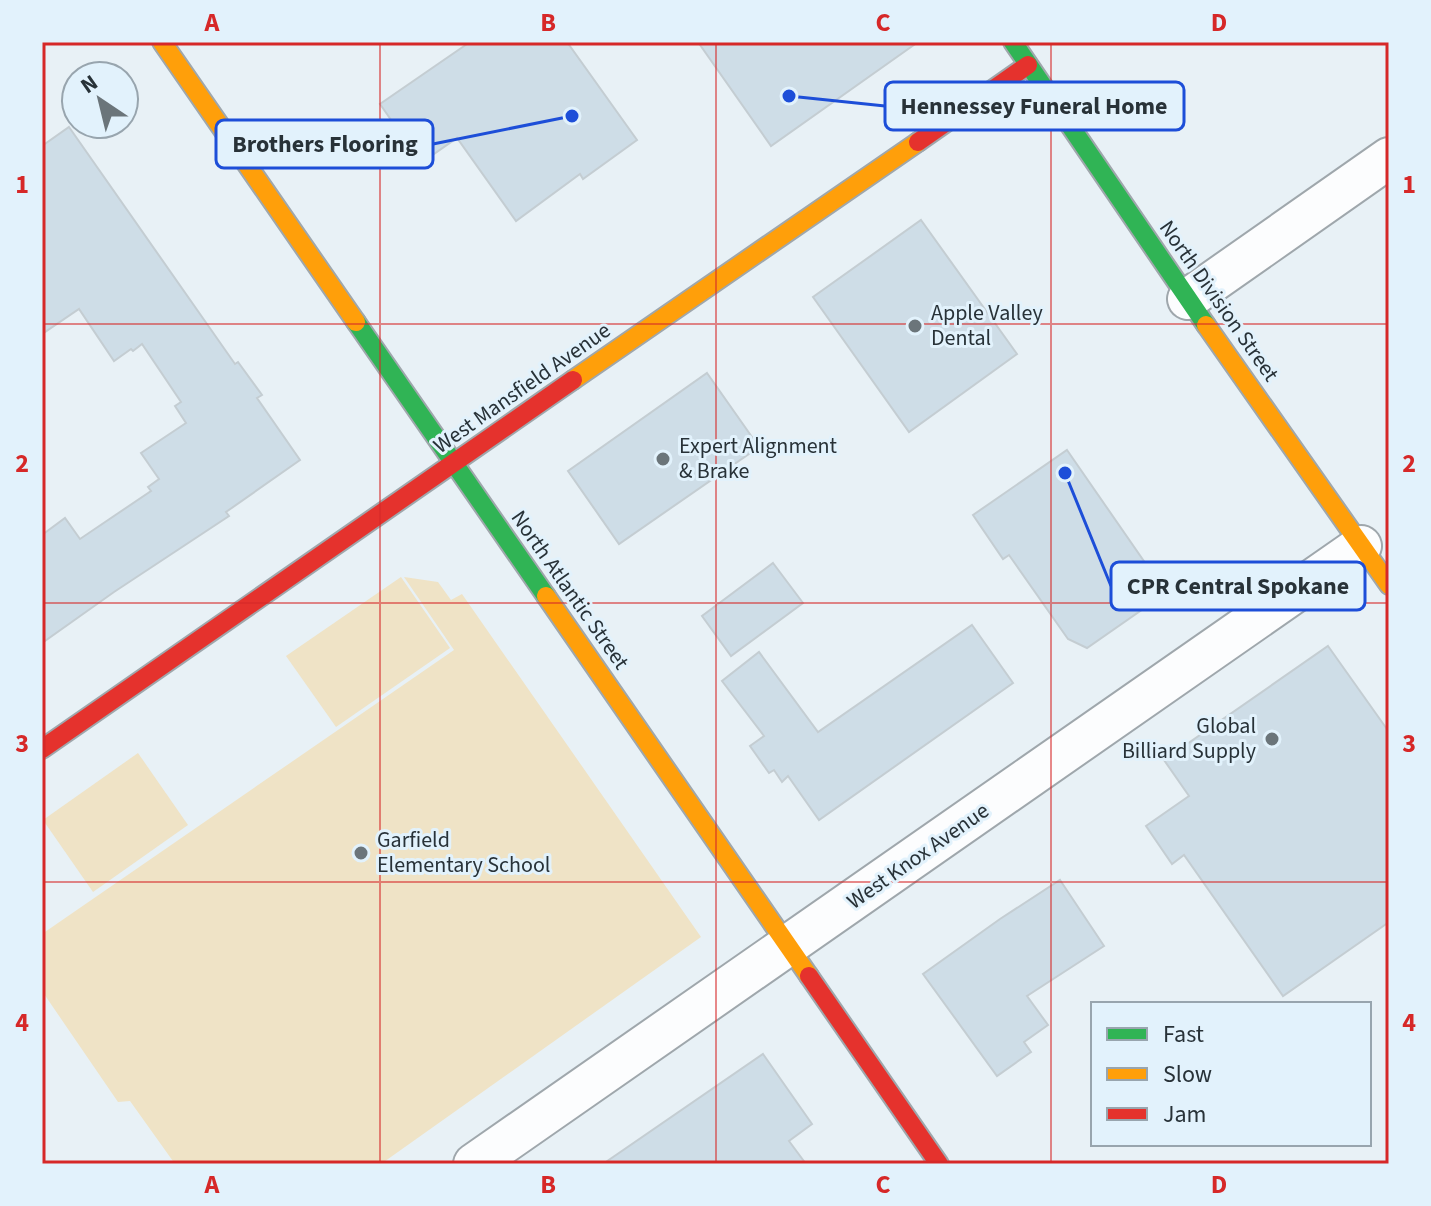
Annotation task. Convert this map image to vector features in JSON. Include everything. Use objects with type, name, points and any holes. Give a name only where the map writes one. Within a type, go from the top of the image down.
[{"type":"street","name":"North Atlantic Street","points":[[162,42],[939,1164]]},
{"type":"street","name":"North Division Street","points":[[1013,42],[1188,299],[1389,585]]},
{"type":"street","name":"West Mansfield Avenue","points":[[42,749],[1028,65]]},
{"type":"street","points":[[1188,299],[1389,158]]},
{"type":"street","name":"West Knox Avenue","points":[[474,1164],[1361,546]]},
{"type":"shaded area","points":[[401,577],[450,648],[336,727],[286,656]]},
{"type":"shaded area","name":"Garfield Elementary School","points":[[404,577],[438,582],[451,600],[462,594],[701,937],[381,1164],[175,1164],[130,1101],[118,1102],[42,991],[42,934],[454,650]]},
{"type":"shaded area","points":[[138,753],[188,825],[93,892],[43,820]]},
{"type":"building","points":[[470,42],[567,42],[637,140],[583,179],[580,174],[516,221],[457,138],[421,163],[380,104]]},
{"type":"building","points":[[698,42],[918,42],[771,146]]},
{"type":"building","points":[[60,133],[60,140],[78,140],[235,364],[238,362],[262,395],[257,398],[300,460],[226,512],[229,516],[42,643],[42,535],[65,518],[80,539],[151,491],[148,487],[159,479],[141,453],[186,423],[175,406],[181,402],[142,344],[114,361],[79,309],[42,334],[42,146]]},
{"type":"building","name":"Apple Valley Dental","points":[[921,220],[1017,354],[909,432],[813,297]]},
{"type":"building","name":"Expert Alignment & Brake","points":[[707,373],[759,447],[619,544],[568,471]]},
{"type":"building","points":[[1067,450],[1166,593],[1087,648],[1068,639],[1009,555],[1003,559],[973,515]]},
{"type":"building","points":[[773,563],[803,603],[731,656],[702,616]]},
{"type":"building","points":[[972,625],[1013,683],[819,820],[788,776],[782,782],[774,770],[769,773],[750,746],[764,736],[722,681],[759,652],[818,732]]},
{"type":"building","points":[[1328,646],[1389,732],[1389,922],[1283,996],[1184,855],[1172,864],[1146,826],[1189,796],[1164,760]]},
{"type":"building","points":[[1060,880],[1104,946],[1027,996],[1048,1025],[1024,1042],[1031,1052],[997,1076],[923,974]]},
{"type":"building","points":[[763,1054],[812,1124],[789,1141],[806,1164],[603,1164]]},
{"type":"traffic: fast","points":[[1013,42],[1206,325]]},
{"type":"traffic: fast","points":[[356,322],[546,596]]},
{"type":"traffic: slow","points":[[162,42],[356,322]]},
{"type":"traffic: slow","points":[[573,380],[918,142]]},
{"type":"traffic: slow","points":[[1206,325],[1389,585]]},
{"type":"traffic: slow","points":[[546,596],[809,976]]},
{"type":"traffic: jam","points":[[918,142],[1028,65]]},
{"type":"traffic: jam","points":[[42,749],[573,380]]},
{"type":"traffic: jam","points":[[809,976],[939,1164]]},
{"type":"place","name":"Hennessey Funeral Home","points":[[789,96]]},
{"type":"place","name":"Brothers Flooring","points":[[572,116]]},
{"type":"place","name":"Apple Valley Dental","points":[[915,326]]},
{"type":"place","name":"Expert Alignment & Brake","points":[[663,459]]},
{"type":"place","name":"CPR Central Spokane","points":[[1065,473]]},
{"type":"place","name":"Global Billiard Supply","points":[[1272,739]]},
{"type":"place","name":"Garfield Elementary School","points":[[361,853]]}]
